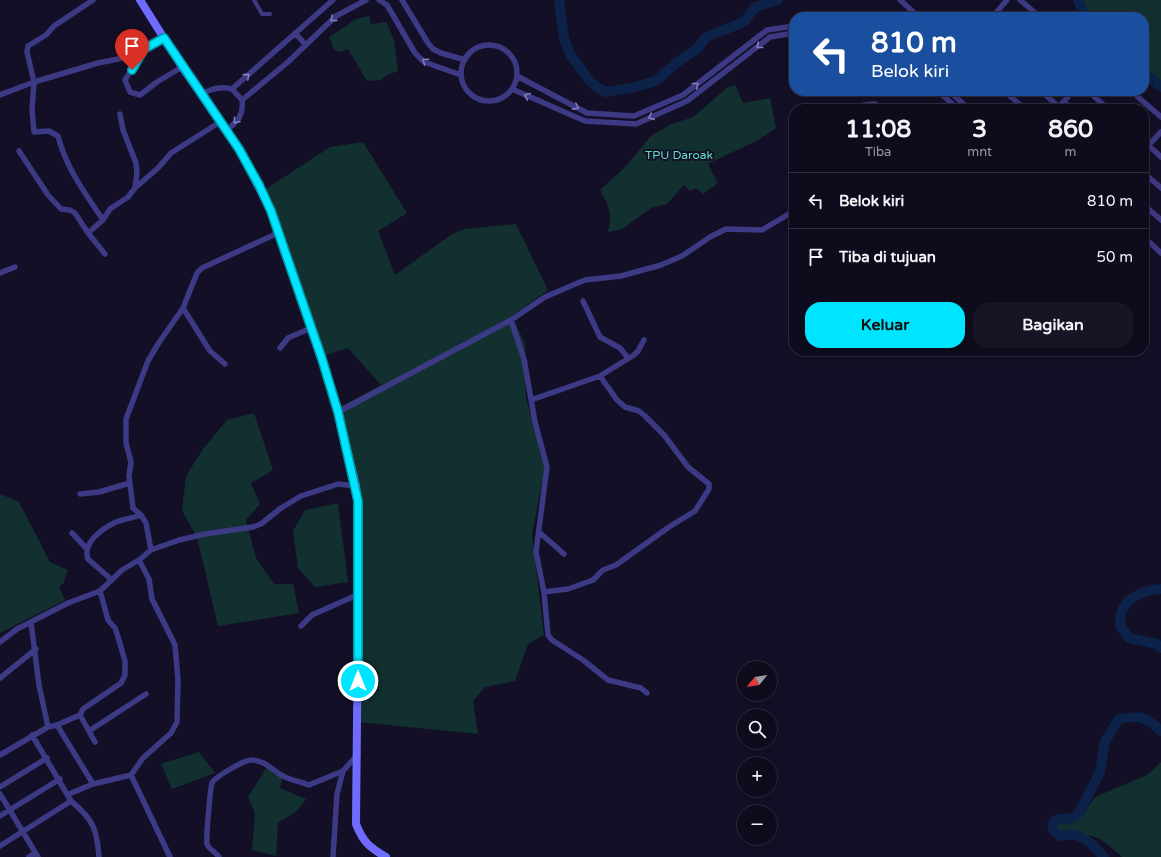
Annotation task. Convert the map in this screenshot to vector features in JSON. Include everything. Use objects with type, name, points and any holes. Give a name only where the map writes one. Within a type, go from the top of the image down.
[{"type":"main road","points":[[140,0],[182,67],[252,172],[271,211],[322,359],[338,412],[356,486],[359,516],[358,754],[356,824],[362,838],[367,844],[386,857]]},
{"type":"street","points":[[93,0],[54,26],[46,35],[28,46],[27,52],[34,82],[32,109],[34,132],[49,131],[58,136],[63,155],[70,170],[103,220]]},
{"type":"street","points":[[254,0],[262,14],[270,14]]},
{"type":"street","points":[[232,89],[332,0]]},
{"type":"street","points":[[242,100],[288,62],[305,44],[336,16],[366,0]]},
{"type":"street","points":[[379,0],[387,5],[415,52],[424,62],[461,75]]},
{"type":"street","points":[[402,0],[428,43],[434,49],[465,60]]},
{"type":"street","points":[[900,0],[914,12]]},
{"type":"street","points":[[1000,12],[1007,0]]},
{"type":"street","points":[[1020,0],[1034,12]]},
{"type":"street","points":[[517,76],[587,113],[634,116],[683,95],[767,30],[789,27]]},
{"type":"street","points":[[295,33],[305,44]]},
{"type":"street","points":[[512,89],[585,120],[636,124],[687,101],[770,37],[789,34]]},
{"type":"street","points":[[0,95],[34,82],[98,63],[123,58],[164,38]]},
{"type":"street","points":[[482,46],[497,47],[510,55],[516,68],[517,76],[512,89],[502,98],[496,100],[479,100],[466,90],[461,75],[465,60],[469,54],[482,46]]},
{"type":"street","points":[[144,49],[125,80],[130,92],[136,95],[140,95],[157,82],[182,67]]},
{"type":"street","points":[[201,95],[209,89],[222,86],[232,89],[242,100],[243,110],[237,122],[226,132]]},
{"type":"street","points":[[944,96],[952,104]]},
{"type":"street","points":[[955,96],[963,104]]},
{"type":"street","points":[[1010,96],[1019,104]]},
{"type":"street","points":[[1046,96],[1054,104]]},
{"type":"street","points":[[1066,104],[1064,102],[1069,96]]},
{"type":"street","points":[[1094,96],[1102,104]]},
{"type":"street","points":[[1137,96],[1146,104]]},
{"type":"street","points":[[1149,107],[1161,117]]},
{"type":"street","points":[[120,114],[123,130],[136,163],[138,173],[135,188]]},
{"type":"street","points":[[88,232],[103,220],[110,209],[128,197],[135,188],[158,168],[171,153],[220,122]]},
{"type":"street","points":[[1149,141],[1161,132]]},
{"type":"street","points":[[1149,146],[1161,157]]},
{"type":"street","points":[[19,151],[48,195],[61,209],[70,210],[75,213],[105,254]]},
{"type":"street","points":[[1149,177],[1161,188]]},
{"type":"street","points":[[1149,209],[1161,220]]},
{"type":"street","points":[[338,412],[511,320],[545,298],[573,284],[585,280],[621,276],[661,265],[682,256],[710,237],[726,229],[762,230],[789,213]]},
{"type":"street","points":[[151,550],[146,523],[141,515],[133,508],[130,483],[131,462],[126,443],[126,418],[148,361],[183,308],[197,273],[202,268],[278,233]]},
{"type":"street","points":[[1149,242],[1161,252]]},
{"type":"street","points":[[0,273],[15,266]]},
{"type":"street","points":[[583,301],[600,337],[620,348],[628,358]]},
{"type":"street","points":[[183,308],[210,351],[225,364]]},
{"type":"street","points":[[511,320],[524,359],[531,400],[547,467],[536,552],[544,592],[548,635],[552,640],[583,660],[608,680],[641,688],[647,693]]},
{"type":"street","points":[[280,348],[288,338],[311,328]]},
{"type":"street","points":[[531,400],[600,376],[638,351],[644,340]]},
{"type":"street","points":[[544,592],[568,589],[593,580],[602,570],[616,565],[669,527],[695,511],[709,489],[709,484],[688,467],[664,435],[639,411],[625,407],[600,376]]},
{"type":"street","points":[[80,494],[99,492],[130,483]]},
{"type":"street","points":[[0,642],[17,629],[68,603],[100,591],[122,570],[139,560],[151,550],[179,540],[205,534],[253,527],[261,524],[281,508],[301,496],[338,484],[356,486]]},
{"type":"street","points":[[112,580],[88,559],[87,549],[92,539],[114,523],[141,515]]},
{"type":"street","points":[[539,532],[564,554]]},
{"type":"street","points":[[72,533],[87,549]]},
{"type":"street","points":[[69,794],[93,784],[131,775],[143,758],[171,733],[177,722],[178,680],[175,645],[152,599],[149,579],[139,560]]},
{"type":"street","points":[[0,755],[48,727],[57,725],[80,715],[83,708],[121,683],[125,675],[125,661],[115,628],[108,620],[100,591]]},
{"type":"street","points":[[302,626],[312,615],[359,594]]},
{"type":"street","points":[[32,622],[39,685],[48,727]]},
{"type":"street","points":[[0,678],[36,649]]},
{"type":"street","points":[[90,731],[146,694]]},
{"type":"street","points":[[80,715],[96,742]]},
{"type":"street","points":[[57,725],[93,784]]},
{"type":"street","points":[[32,735],[69,794],[71,801],[84,811],[94,825],[99,857]]},
{"type":"street","points":[[219,857],[209,847],[206,834],[209,818],[210,793],[215,780],[231,769],[252,760],[264,763],[282,775],[309,785],[342,771],[358,754]]},
{"type":"street","points":[[0,787],[47,758]]},
{"type":"street","points":[[333,857],[337,794],[342,771]]},
{"type":"street","points":[[131,775],[170,857]]},
{"type":"street","points":[[0,816],[60,779]]},
{"type":"street","points":[[0,794],[37,855],[29,857]]},
{"type":"street","points":[[0,846],[71,801]]},
{"type":"green space","points":[[1080,0],[1161,0],[1161,87],[1149,76],[1149,12],[1088,12]]},
{"type":"green space","points":[[369,16],[371,24],[386,22],[394,40],[398,71],[387,75],[381,80],[367,81],[348,49],[339,52],[334,50],[329,37],[356,19]]},
{"type":"green space","name":"TPU Daroak","points":[[735,85],[743,103],[770,98],[776,128],[758,140],[708,164],[718,183],[703,194],[696,188],[690,191],[684,185],[667,204],[651,208],[622,229],[608,232],[610,215],[606,201],[600,190],[625,167],[651,136],[669,125],[693,117],[728,87]]},
{"type":"green space","points":[[363,142],[407,213],[378,231],[395,275],[452,234],[465,229],[516,224],[548,290],[512,316],[525,344],[526,398],[545,467],[532,535],[544,635],[528,644],[515,681],[485,687],[473,701],[478,734],[358,722],[357,492],[336,409],[381,385],[348,348],[320,357],[266,189],[330,147]]},
{"type":"green space","points":[[254,413],[273,470],[251,483],[260,504],[246,520],[256,558],[274,584],[293,584],[299,613],[218,626],[197,537],[182,511],[186,476],[203,449],[227,420]]},
{"type":"green space","points":[[0,494],[19,502],[50,562],[68,570],[63,584],[59,587],[65,600],[0,633]]},
{"type":"green space","points":[[338,503],[348,582],[315,587],[298,568],[293,531],[305,510]]},
{"type":"green space","points":[[199,752],[215,773],[172,789],[161,764]]},
{"type":"green space","points":[[1161,762],[1161,857],[1122,857],[1107,844],[1094,837],[1080,834],[1060,836],[1055,829],[1057,823],[1084,813],[1095,797],[1147,775]]},
{"type":"green space","points":[[268,765],[283,777],[280,788],[306,799],[296,812],[278,823],[276,856],[252,850],[255,813],[248,797]]},
{"type":"waterway","points":[[559,0],[564,38],[570,54],[590,81],[598,88],[606,92],[631,88],[656,81],[676,63],[697,49],[706,37],[744,22],[755,7],[778,0]]},
{"type":"waterway","points":[[1078,0],[1084,12]]},
{"type":"waterway","points":[[1149,77],[1161,87]]},
{"type":"waterway","points":[[1161,589],[1144,592],[1128,601],[1121,613],[1120,626],[1129,638],[1157,644],[1161,648]]},
{"type":"waterway","points":[[1104,857],[1090,842],[1080,836],[1060,836],[1054,831],[1052,824],[1056,820],[1072,818],[1079,813],[1100,772],[1105,741],[1119,719],[1132,717],[1142,718],[1151,722],[1161,731]]},
{"type":"route","points":[[132,70],[144,49],[164,38],[182,67],[239,149],[271,211],[322,359],[338,412],[356,486],[360,533],[358,681]]}]
